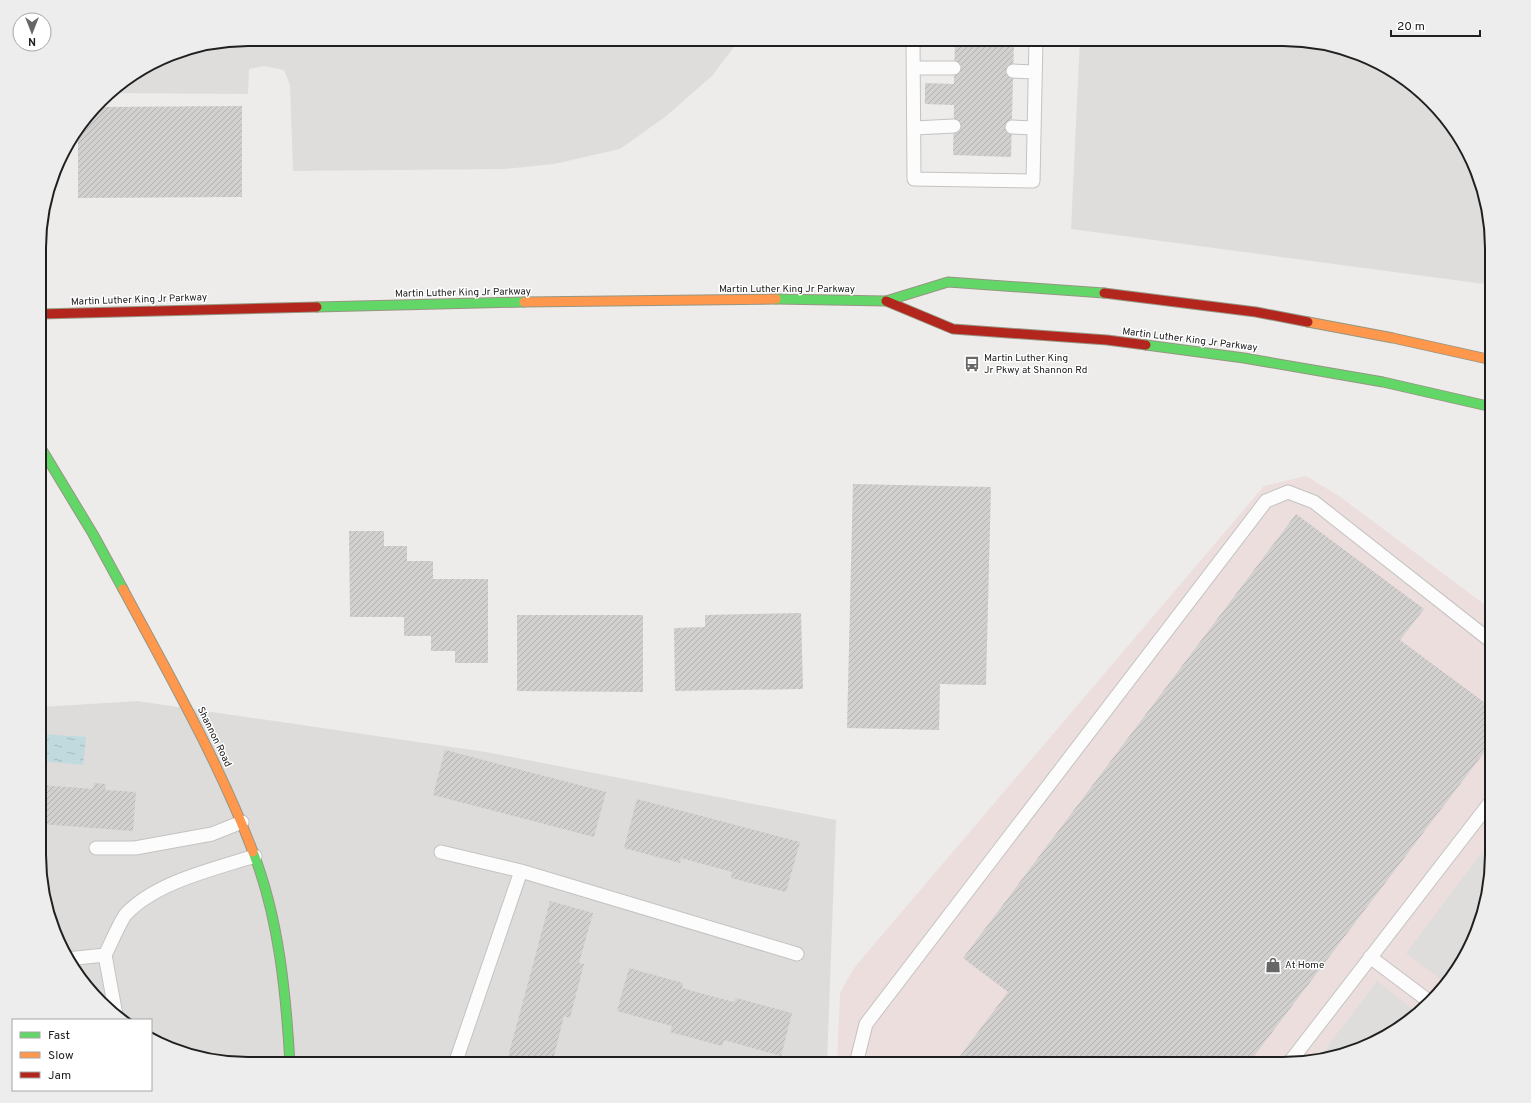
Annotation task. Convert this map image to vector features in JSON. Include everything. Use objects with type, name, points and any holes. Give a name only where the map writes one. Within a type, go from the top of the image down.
[{"type":"main road","name":"Martin Luther King Jr Parkway","points":[[46,314],[532,302],[808,299],[886,301],[948,282],[1096,292],[1256,312],[1394,338],[1485,358]]},
{"type":"main road","name":"Martin Luther King Jr Parkway","points":[[886,301],[953,328],[1107,340],[1244,358],[1383,382],[1485,405]]},
{"type":"main road","name":"Shannon Road","points":[[46,456],[93,534],[198,730],[236,807],[269,903],[282,969],[290,1057]]},
{"type":"lane","points":[[913,46],[914,179],[1033,181],[1036,46]]},
{"type":"lane","points":[[914,68],[954,68]]},
{"type":"lane","points":[[1013,71],[1035,72]]},
{"type":"lane","points":[[914,128],[954,126]]},
{"type":"lane","points":[[1012,127],[1034,128]]},
{"type":"lane","points":[[858,1057],[866,1024],[1266,502],[1288,492],[1314,502],[1485,636]]},
{"type":"lane","points":[[1293,1057],[1485,809]]},
{"type":"lane","points":[[96,848],[135,848],[212,834],[242,822]]},
{"type":"lane","points":[[441,852],[521,871],[797,954]]},
{"type":"lane","points":[[114,1006],[105,955],[125,915],[153,892],[198,874],[254,856]]},
{"type":"lane","points":[[458,1057],[521,871]]},
{"type":"lane","points":[[74,958],[105,955]]},
{"type":"lane","points":[[1370,957],[1425,999]]},
{"type":"shaded area","points":[[235,46],[735,46],[712,76],[665,117],[620,149],[554,164],[505,169],[293,171],[290,85],[284,70],[264,66],[249,69],[248,94],[119,93],[147,73],[171,61],[196,53]]},
{"type":"shaded area","points":[[1080,46],[1296,46],[1335,53],[1360,61],[1384,73],[1416,96],[1443,125],[1458,147],[1470,171],[1478,196],[1485,235],[1485,284],[1071,229]]},
{"type":"shaded area","points":[[1306,476],[1339,496],[1485,605],[1485,868],[1478,907],[1470,932],[1458,956],[1443,978],[1416,1007],[1384,1030],[1360,1042],[1335,1050],[1296,1057],[837,1057],[840,993],[854,968],[1264,486]]},
{"type":"shaded area","points":[[137,701],[486,752],[836,820],[827,1057],[235,1057],[196,1050],[171,1042],[152,1032],[152,1019],[130,1019],[105,998],[80,967],[61,932],[53,907],[46,868],[46,707]]},
{"type":"shaded area","points":[[1485,848],[1485,868],[1481,894],[1474,920],[1470,932],[1458,956],[1443,978],[1442,980],[1406,953]]},
{"type":"shaded area","points":[[1377,981],[1413,1009],[1384,1030],[1360,1042],[1322,1053]]},
{"type":"water","points":[[46,734],[86,737],[83,765],[46,761]]},
{"type":"building","points":[[955,46],[1014,46],[1011,157],[953,155],[954,105],[925,104],[925,83],[954,84]]},
{"type":"building","points":[[242,106],[242,197],[78,198],[78,139],[103,107]]},
{"type":"building","points":[[853,484],[991,487],[986,685],[940,684],[939,730],[847,728]]},
{"type":"building","points":[[1296,514],[1424,609],[1400,640],[1485,703],[1485,751],[1253,1057],[959,1057],[1008,992],[963,958]]},
{"type":"building","points":[[349,531],[384,531],[384,546],[407,546],[407,561],[433,561],[433,579],[488,579],[488,663],[455,663],[455,651],[431,651],[431,636],[404,636],[404,617],[350,617]]},
{"type":"building","points":[[801,613],[803,689],[675,691],[674,628],[705,627],[705,615]]},
{"type":"building","points":[[517,615],[643,615],[643,692],[517,691]]},
{"type":"building","points":[[445,750],[606,792],[594,837],[433,795]]},
{"type":"building","points":[[94,783],[106,784],[105,790],[136,792],[133,831],[46,824],[46,785],[93,789]]},
{"type":"building","points":[[637,799],[800,842],[786,892],[731,878],[732,872],[681,858],[680,863],[624,848]]},
{"type":"building","points":[[550,901],[593,913],[579,963],[584,964],[570,1018],[564,1016],[554,1057],[508,1057]]},
{"type":"building","points":[[629,968],[683,983],[682,988],[734,1002],[736,998],[792,1013],[781,1056],[724,1040],[722,1046],[670,1032],[672,1026],[617,1011]]},
{"type":"traffic: fast","points":[[776,299],[886,301],[948,282],[1104,293]]},
{"type":"traffic: fast","points":[[317,307],[524,302]]},
{"type":"traffic: fast","points":[[1146,345],[1244,358],[1383,382],[1485,405]]},
{"type":"traffic: fast","points":[[46,456],[93,534],[123,589]]},
{"type":"traffic: fast","points":[[253,852],[269,903],[280,956],[289,1057]]},
{"type":"traffic: slow","points":[[524,302],[776,299]]},
{"type":"traffic: slow","points":[[1308,322],[1393,338],[1485,358]]},
{"type":"traffic: slow","points":[[123,589],[209,751],[253,852]]},
{"type":"traffic: jam","points":[[1104,293],[1256,312],[1308,322]]},
{"type":"traffic: jam","points":[[886,301],[953,329],[1107,340],[1146,345]]},
{"type":"traffic: jam","points":[[46,314],[317,307]]},
{"type":"place","name":"Martin Luther King Jr Pkwy at Shannon Rd","points":[[972,364]]},
{"type":"place","name":"At Home","points":[[1273,965]]}]
